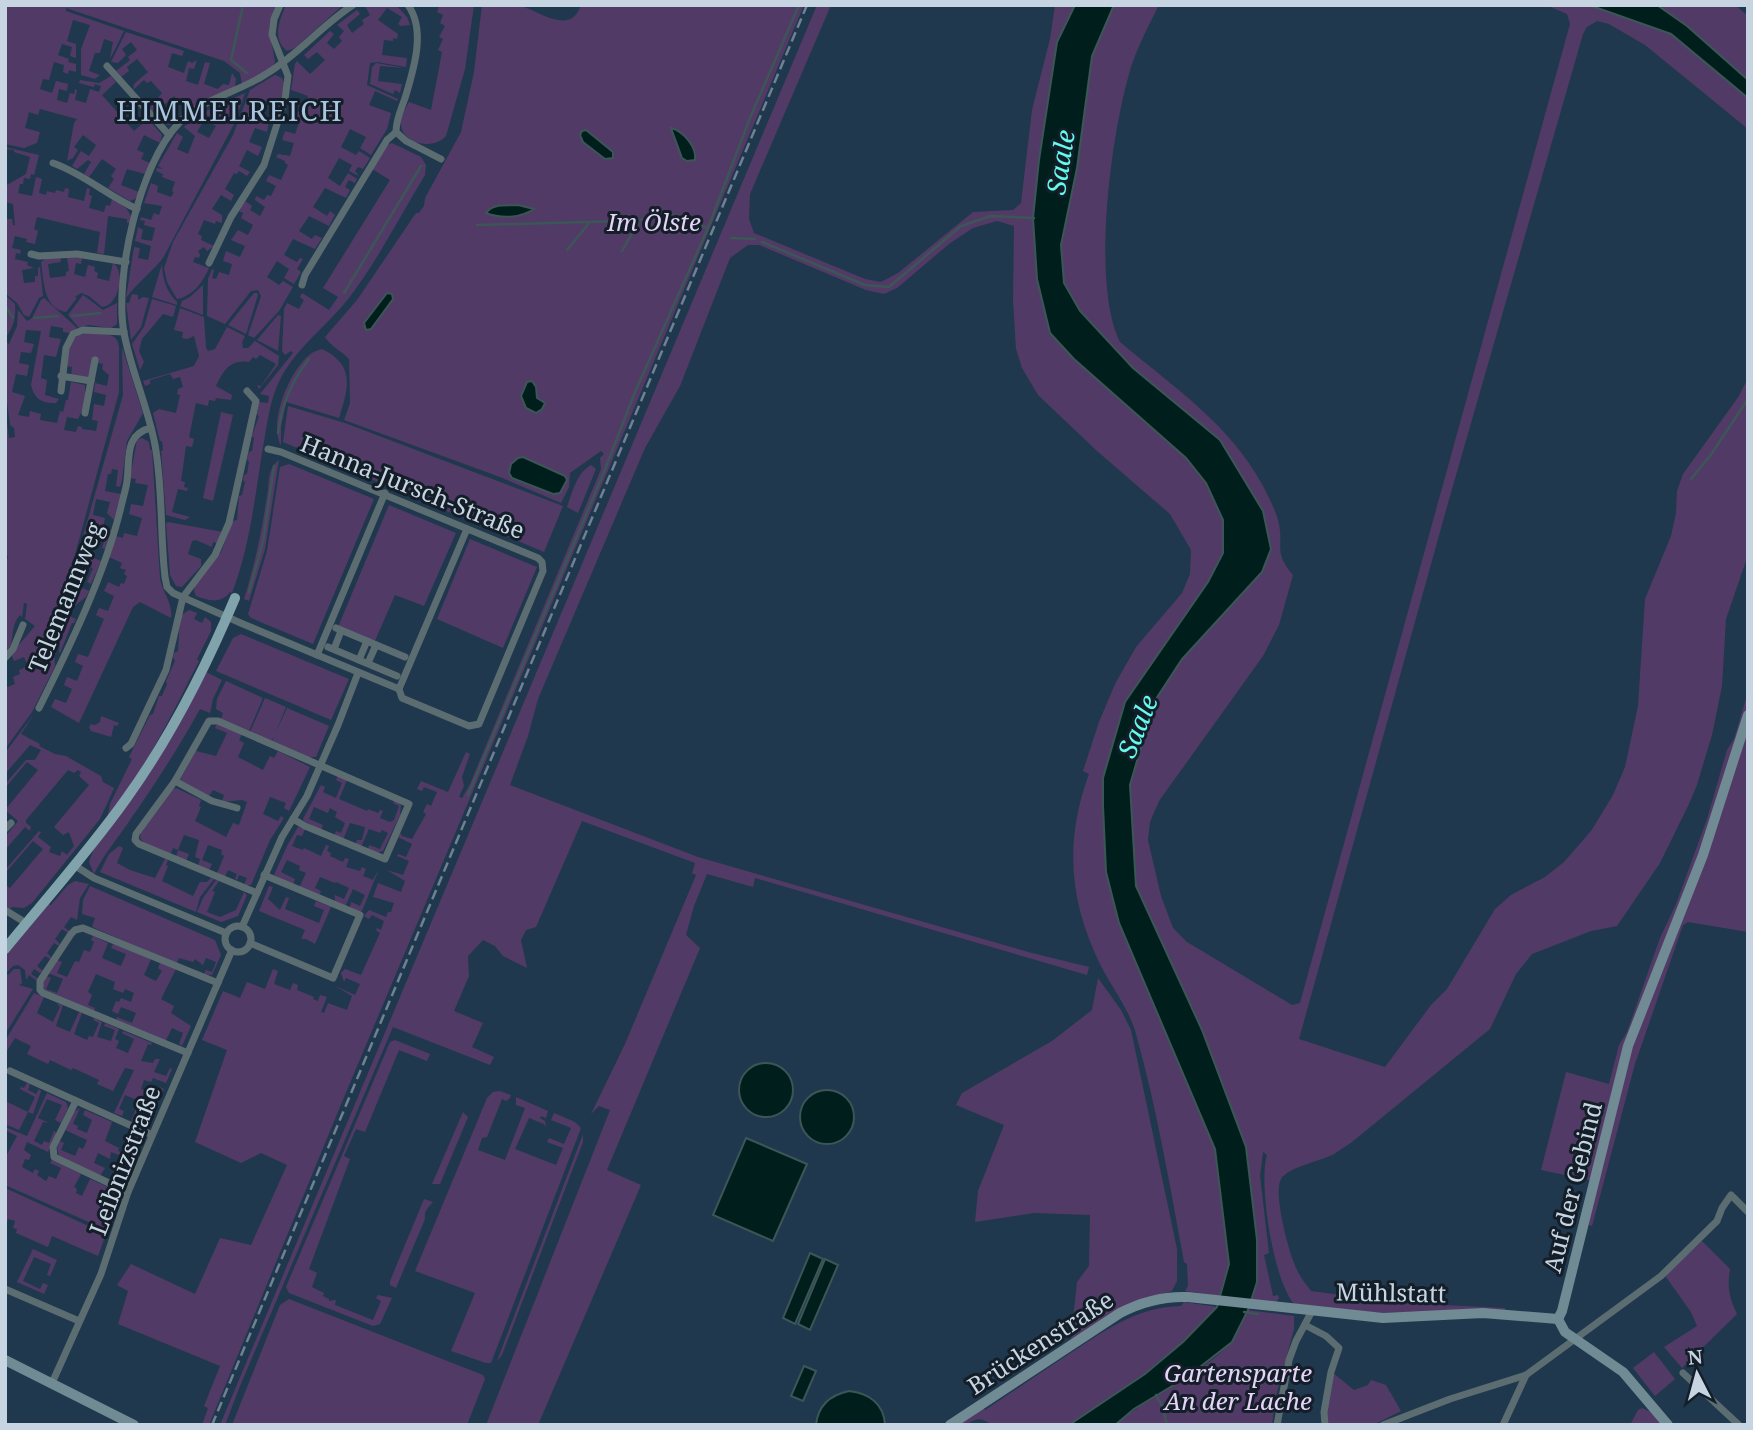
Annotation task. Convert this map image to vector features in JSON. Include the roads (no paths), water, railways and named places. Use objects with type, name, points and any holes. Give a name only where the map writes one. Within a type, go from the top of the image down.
[{"type":"main road","points":[[5,949],[102,831],[139,780],[192,689],[235,598]]},
{"type":"street","points":[[209,263],[231,217],[264,165],[287,90],[288,76],[272,35],[274,19],[280,5]]},
{"type":"street","points":[[353,5],[283,63],[180,121],[169,135],[145,182],[126,262],[121,301],[124,332],[156,448],[167,587],[227,618],[399,689],[467,529]]},
{"type":"street","points":[[408,5],[418,32],[410,77],[396,120],[396,132],[401,138],[441,159]]},
{"type":"street","points":[[107,66],[169,135]]},
{"type":"street","points":[[302,285],[305,275],[349,200],[387,140],[396,132]]},
{"type":"street","points":[[53,163],[74,170],[137,209]]},
{"type":"street","points":[[31,254],[77,254],[126,262]]},
{"type":"street","points":[[61,391],[68,340],[73,334],[83,330],[124,332]]},
{"type":"street","points":[[85,413],[95,360]]},
{"type":"street","points":[[61,376],[91,381]]},
{"type":"street","points":[[126,748],[131,744],[166,670],[183,597],[215,555],[229,523],[256,401],[247,391]]},
{"type":"street","name":"Telemannweg","points":[[39,708],[114,534],[127,481],[131,442],[136,434],[151,428]]},
{"type":"street","name":"Hanna-Jursch-Straße","points":[[268,449],[385,494],[542,562],[543,571],[479,724],[474,726],[402,698],[399,689]]},
{"type":"street","points":[[317,655],[385,494]]},
{"type":"street","points":[[5,658],[13,649],[23,625]]},
{"type":"street","points":[[397,676],[331,648],[339,630],[405,657]]},
{"type":"street","points":[[357,660],[367,641]]},
{"type":"street","points":[[368,663],[376,645]]},
{"type":"street","points":[[242,927],[264,876],[320,765],[358,673]]},
{"type":"street","name":"Auf der Gebind","points":[[1558,1319],[1623,1063],[1703,855],[1748,715]]},
{"type":"street","points":[[257,892],[139,844],[135,840],[136,834],[175,781],[209,722],[213,721],[409,804],[385,859],[293,819]]},
{"type":"street","points":[[175,781],[212,801],[237,808]]},
{"type":"street","points":[[74,865],[94,878],[226,933]]},
{"type":"street","points":[[250,943],[333,978],[360,915],[264,876]]},
{"type":"street","points":[[5,910],[26,923]]},
{"type":"street","points":[[226,933],[232,928],[242,927]]},
{"type":"street","points":[[226,933],[226,943],[232,950],[242,951],[250,943],[250,935],[242,927]]},
{"type":"street","points":[[188,1053],[43,993],[40,990],[40,981],[71,934],[83,928],[218,983]]},
{"type":"street","name":"Leibnizstraße","points":[[52,1383],[101,1273],[128,1192],[232,950]]},
{"type":"street","points":[[10,1071],[152,1135]]},
{"type":"street","points":[[76,1101],[53,1147],[54,1157],[128,1192]]},
{"type":"street","points":[[1382,1425],[1493,1384],[1526,1375],[1661,1276],[1717,1221],[1731,1195],[1748,1212]]},
{"type":"street","points":[[5,1289],[79,1321]]},
{"type":"street","name":"Brückenstraße","points":[[950,1425],[1128,1309],[1164,1297],[1197,1298]]},
{"type":"street","name":"Mühlstatt","points":[[1197,1298],[1383,1318],[1483,1313],[1558,1319]]},
{"type":"street","points":[[1277,1425],[1289,1360],[1312,1311]]},
{"type":"street","points":[[1558,1319],[1565,1332],[1623,1372],[1668,1425]]},
{"type":"street","points":[[1305,1325],[1326,1336],[1339,1348],[1331,1372],[1324,1412],[1325,1425]]},
{"type":"street","points":[[5,1360],[134,1425]]},
{"type":"street","points":[[1683,1373],[1739,1425]]},
{"type":"street","points":[[1503,1425],[1526,1375]]},
{"type":"street","points":[[1403,1416],[1406,1425]]},
{"type":"water","name":"Saale","points":[[1075,5],[1114,5],[1092,56],[1077,168],[1061,245],[1064,283],[1080,311],[1133,368],[1220,440],[1263,511],[1271,549],[1262,572],[1182,659],[1154,702],[1130,785],[1136,886],[1202,1030],[1246,1147],[1257,1240],[1257,1282],[1248,1310],[1232,1342],[1187,1377],[1134,1409],[1115,1425],[1069,1425],[1145,1374],[1183,1342],[1217,1307],[1229,1264],[1215,1149],[1119,923],[1106,872],[1103,806],[1103,778],[1125,702],[1208,582],[1223,553],[1223,520],[1206,483],[1186,458],[1074,359],[1050,333],[1037,279],[1033,218],[1057,42]]},
{"type":"water","points":[[1589,5],[1657,5],[1687,26],[1748,80],[1748,98],[1671,34]]},
{"type":"water","points":[[671,128],[688,140],[694,150],[695,160],[687,161],[682,158]]},
{"type":"water","points":[[586,130],[613,152],[613,158],[605,159],[583,142],[580,135]]},
{"type":"water","points":[[518,205],[534,209],[511,217],[486,213],[496,206]]},
{"type":"water","points":[[387,293],[392,294],[393,299],[371,329],[366,330],[364,323]]},
{"type":"water","points":[[532,381],[536,387],[537,398],[545,403],[536,413],[526,408],[521,396],[527,382]]},
{"type":"water","points":[[523,457],[565,476],[567,480],[560,493],[553,494],[512,478],[509,473],[511,464]]},
{"type":"water","points":[[766,1063],[785,1071],[793,1090],[785,1109],[766,1117],[747,1109],[739,1090],[747,1071]]},
{"type":"water","points":[[827,1090],[846,1098],[854,1117],[846,1136],[827,1144],[808,1136],[800,1117],[808,1098]]},
{"type":"water","points":[[746,1138],[807,1164],[773,1241],[713,1215]]},
{"type":"water","points":[[810,1253],[823,1259],[795,1324],[783,1318]]},
{"type":"water","points":[[825,1259],[838,1265],[810,1330],[798,1324]]},
{"type":"water","points":[[804,1366],[816,1371],[803,1401],[791,1396]]},
{"type":"water","points":[[849,1391],[863,1394],[874,1401],[882,1411],[885,1425],[816,1425],[819,1412],[826,1402]]},
{"type":"waterway","points":[[243,5],[231,60],[247,73]]},
{"type":"waterway","points":[[468,795],[635,392],[708,228],[750,118],[799,5]]},
{"type":"waterway","points":[[344,293],[421,166]]},
{"type":"waterway","points":[[633,221],[672,215],[707,228]]},
{"type":"waterway","points":[[762,242],[865,285],[889,287],[961,226],[991,216],[1034,218]]},
{"type":"waterway","points":[[477,225],[622,221]]},
{"type":"waterway","points":[[567,250],[589,223]]},
{"type":"waterway","points":[[622,251],[638,223]]},
{"type":"waterway","points":[[731,238],[755,239]]},
{"type":"waterway","points":[[5,305],[13,318]]},
{"type":"waterway","points":[[72,316],[101,313]]},
{"type":"waterway","points":[[34,318],[58,316]]},
{"type":"waterway","points":[[278,433],[288,394],[309,359]]},
{"type":"waterway","points":[[1691,479],[1710,456],[1748,399]]},
{"type":"waterway","points":[[249,592],[263,541],[274,466]]},
{"type":"waterway","points":[[1244,1312],[1258,1314]]},
{"type":"waterway","points":[[1156,1395],[1167,1425]]},
{"type":"railway","points":[[212,1425],[807,5]]},
{"type":"district","name":"HIMMELREICH","points":[[230,110]]},
{"type":"park label","name":"Im Ölste","points":[[654,221]]},
{"type":"park label","name":"Gartensparte An der Lache","points":[[1238,1386]]}]
